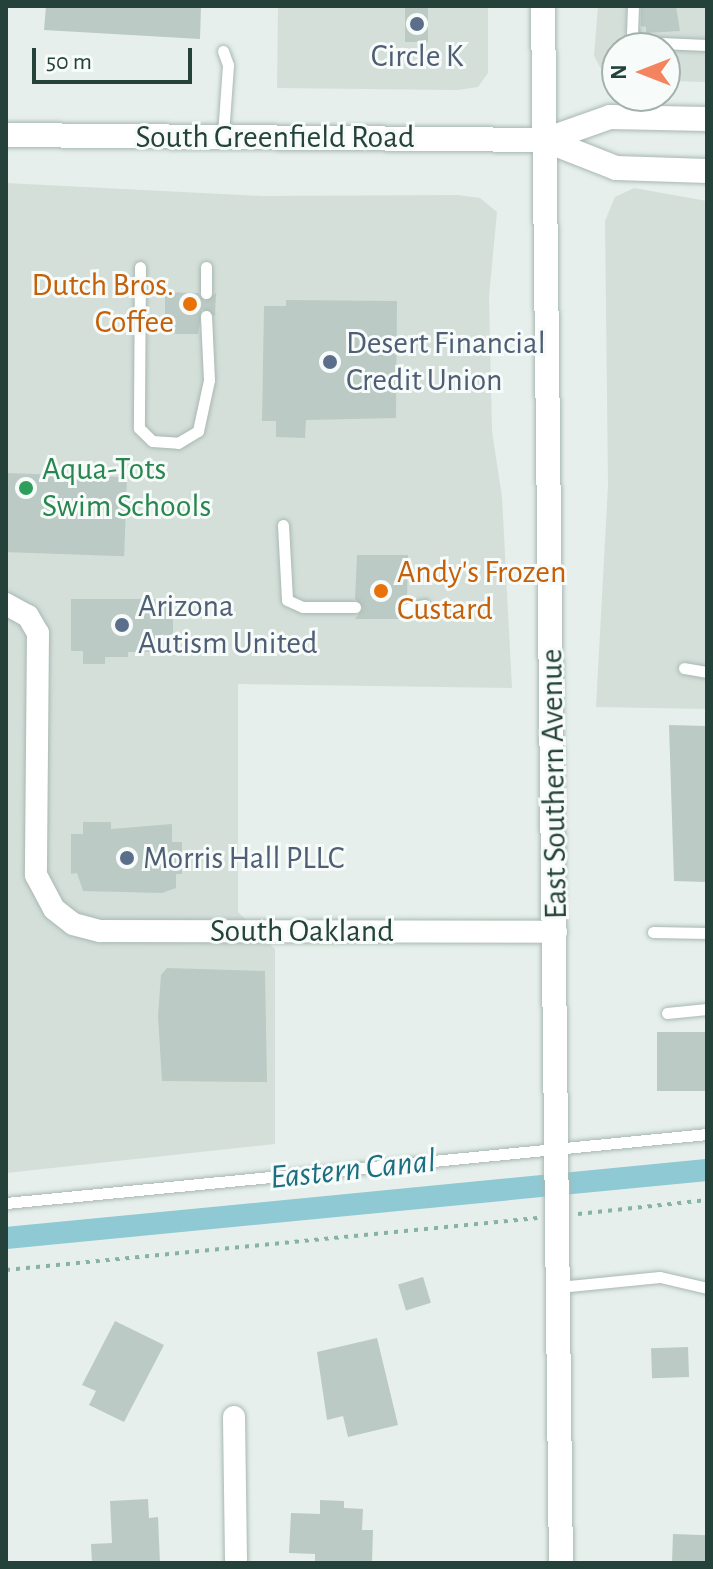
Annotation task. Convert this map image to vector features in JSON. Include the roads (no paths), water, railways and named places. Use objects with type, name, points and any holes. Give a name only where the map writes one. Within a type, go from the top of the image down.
[{"type":"main road","name":"East Southern Avenue","points":[[543,6],[561,1563]]},
{"type":"main road","name":"South Greenfield Road","points":[[6,135],[545,140],[610,117],[707,119]]},
{"type":"main road","name":"South Greenfield Road","points":[[545,140],[616,168],[707,171]]},
{"type":"street","name":"South Oakland","points":[[6,604],[28,616],[38,633],[36,875],[54,909],[73,924],[100,931],[556,932]]},
{"type":"street","points":[[234,1417],[236,1563]]},
{"type":"lane","points":[[633,6],[632,32],[637,42],[707,45]]},
{"type":"lane","points":[[223,51],[228,65],[223,135]]},
{"type":"lane","points":[[140,267],[139,428],[152,441],[178,443],[198,431],[209,380],[206,316]]},
{"type":"lane","points":[[206,267],[206,293]]},
{"type":"lane","points":[[283,525],[287,600],[303,607],[355,607]]},
{"type":"lane","points":[[407,609],[425,605]]},
{"type":"lane","points":[[684,668],[707,672]]},
{"type":"lane","points":[[653,932],[707,933]]},
{"type":"lane","points":[[667,1013],[707,1009]]},
{"type":"lane","points":[[6,1203],[557,1153],[707,1134]]},
{"type":"lane","points":[[559,1287],[660,1277],[707,1288]]},
{"type":"waterway","name":"Eastern Canal","points":[[6,1238],[707,1170]]},
{"type":"place","name":"Circle K","points":[[417,24]]},
{"type":"place","name":"Dutch Bros. Coffee","points":[[190,304]]},
{"type":"place","name":"Desert Financial Credit Union","points":[[330,362]]},
{"type":"place","name":"Aqua-Tots Swim Schools","points":[[26,488]]},
{"type":"place","name":"Andy's Frozen Custard","points":[[381,591]]},
{"type":"place","name":"Arizona Autism United","points":[[122,625]]},
{"type":"place","name":"Morris Hall PLLC","points":[[127,858]]}]
